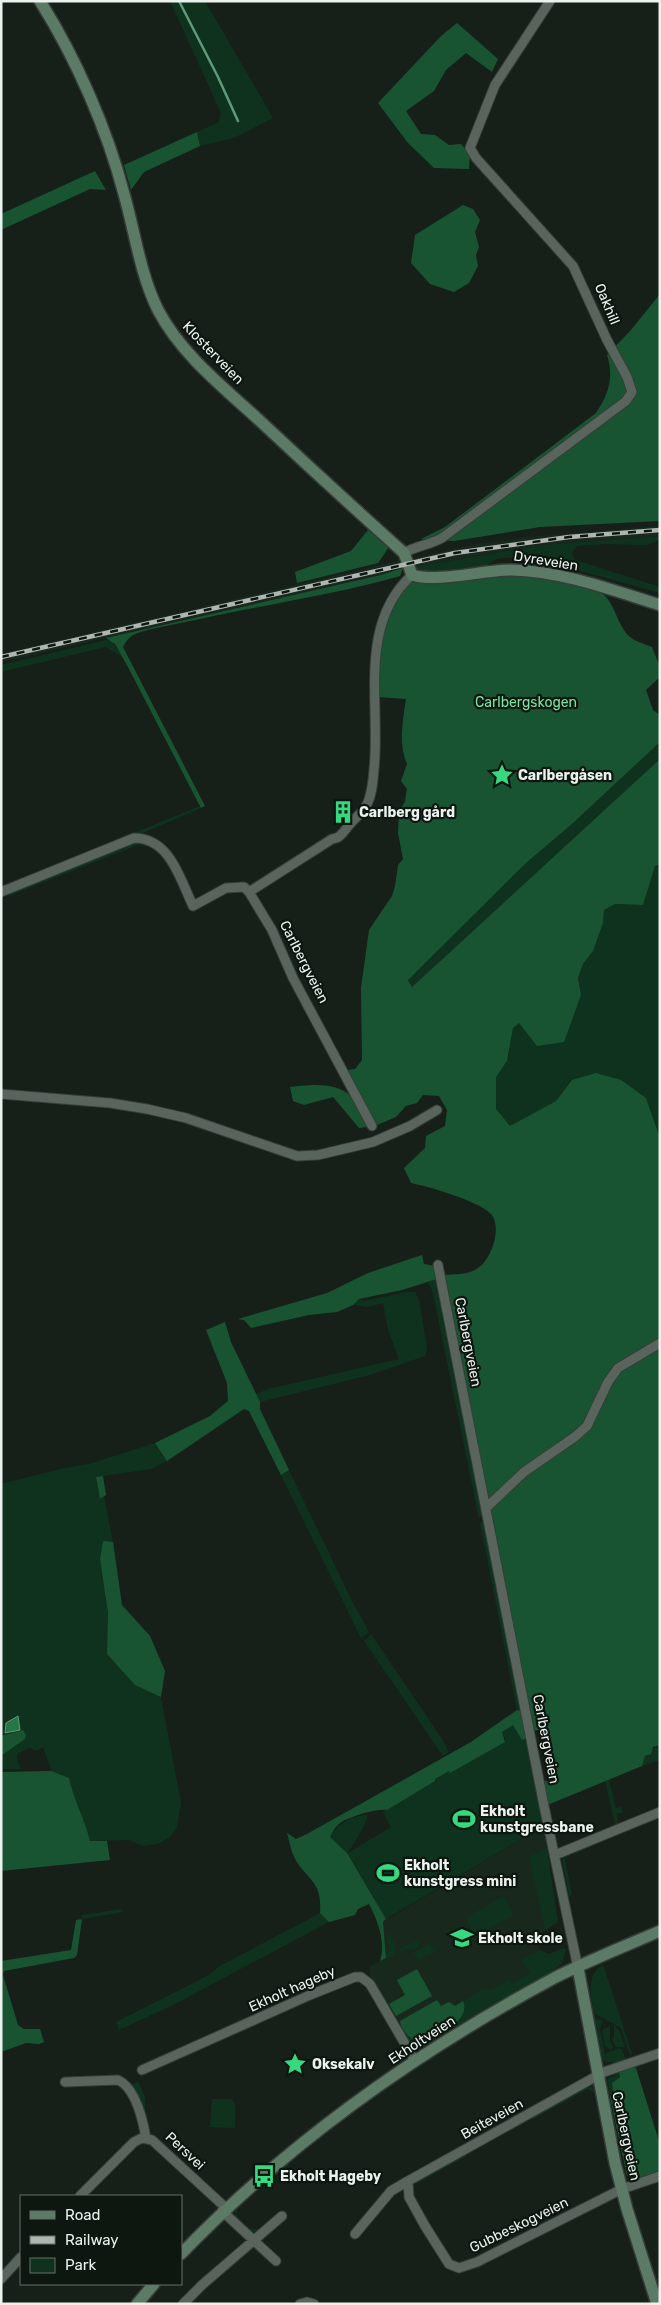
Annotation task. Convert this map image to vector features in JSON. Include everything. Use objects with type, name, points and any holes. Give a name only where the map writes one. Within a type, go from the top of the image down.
[{"type":"main road","name":"Klosterveien","points":[[40,1],[77,70],[105,136],[124,192],[147,280],[158,309],[170,331],[206,370],[405,556]]},
{"type":"main road","points":[[405,556],[412,575]]},
{"type":"main road","name":"Dyreveien","points":[[412,575],[427,578],[492,570],[533,572],[572,579],[660,605]]},
{"type":"main road","name":"Ekholtveien","points":[[182,2253],[224,2209],[275,2164],[336,2116],[415,2061],[486,2017],[558,1976],[660,1931]]},
{"type":"main road","name":"Carlbergveien","points":[[578,1968],[622,2189],[657,2295]]},
{"type":"main road","points":[[137,2304],[153,2285]]},
{"type":"street","name":"Oakhill","points":[[405,556],[414,547],[429,545],[442,538],[626,401],[632,392],[627,377],[607,340],[573,266],[476,158],[470,148],[495,85],[550,1]]},
{"type":"street","points":[[1,892],[134,838],[146,839],[166,852],[193,906],[226,888],[244,887],[249,892],[332,839],[339,838],[367,805],[373,781],[377,737],[375,711],[376,645],[396,593],[412,575]]},
{"type":"street","name":"Carlbergveien","points":[[249,892],[272,930],[292,978],[372,1126]]},
{"type":"street","points":[[1,1094],[147,1108],[186,1118],[297,1156],[318,1155],[373,1142],[410,1126],[437,1110]]},
{"type":"street","name":"Carlbergveien","points":[[438,1265],[578,1968]]},
{"type":"street","points":[[486,1508],[524,1472],[576,1436],[587,1426],[608,1382],[618,1368],[660,1343]]},
{"type":"street","points":[[555,1855],[660,1812]]},
{"type":"street","name":"Ekholt hageby","points":[[142,2070],[310,1995],[355,1977],[361,1977],[370,1984],[415,2061]]},
{"type":"street","name":"Beiteveien","points":[[355,2234],[391,2191],[598,2075],[613,2068],[660,2053]]},
{"type":"street","points":[[65,2082],[118,2080],[124,2082],[134,2101],[146,2138]]},
{"type":"street","name":"Persvei","points":[[81,2195],[134,2142],[146,2138],[152,2140],[276,2261]]},
{"type":"street","name":"Gubbeskogveien","points":[[408,2181],[409,2197],[425,2226],[449,2264],[459,2268],[477,2262],[622,2189],[660,2176]]},
{"type":"street","points":[[183,2304],[282,2216]]},
{"type":"street","points":[[1,2279],[20,2258]]},
{"type":"street","points":[[300,2304],[312,2301]]},
{"type":"shaded area","points":[[660,526],[660,536],[543,545],[413,567],[410,559],[471,545],[529,537]]},
{"type":"shaded area","points":[[402,560],[403,568],[381,575],[1,662],[1,654]]},
{"type":"shaded area","points":[[18,1716],[20,1730],[5,1733],[6,1723]]},
{"type":"shaded area","name":"Ekholt skole","points":[[543,1826],[558,1922],[542,1932],[537,1942],[540,1950],[549,1954],[564,1948],[565,1955],[562,1963],[552,1972],[483,2010],[419,2050],[409,2047],[370,1976],[370,1966],[386,1958],[383,1922]]},
{"type":"green space","points":[[170,1],[205,1],[273,118],[234,138],[200,146],[197,132],[219,122],[221,113]]},
{"type":"green space","points":[[457,23],[498,59],[492,72],[466,53],[446,70],[434,91],[406,111],[421,134],[435,135],[449,145],[461,144],[470,154],[469,169],[434,168],[408,143],[378,103],[441,36]]},
{"type":"green space","points":[[197,132],[200,146],[144,172],[131,190],[124,165]]},
{"type":"green space","points":[[95,171],[106,190],[90,189],[1,230],[1,214]]},
{"type":"green space","points":[[463,205],[473,209],[480,220],[475,232],[479,247],[476,255],[478,266],[469,283],[454,292],[430,284],[411,263],[415,235]]},
{"type":"green space","points":[[660,294],[660,521],[540,527],[454,541],[421,539],[445,527],[596,413],[609,385],[610,371],[607,355],[631,330]]},
{"type":"green space","points":[[368,530],[389,547],[378,563],[297,583],[295,572],[351,551]]},
{"type":"green space","points":[[660,536],[660,540],[645,545],[606,544],[577,546],[572,553],[575,560],[660,587],[660,593],[559,565],[557,559],[501,558],[478,569],[459,572],[426,572],[413,567],[543,545]]},
{"type":"green space","points":[[497,563],[526,563],[548,567],[549,569],[492,567]]},
{"type":"green space","points":[[403,568],[400,576],[375,583],[156,628],[139,632],[128,639],[123,647],[205,806],[201,808],[129,669],[115,644],[106,638],[381,575]]},
{"type":"green space","name":"Carlbergskogen","points":[[516,573],[556,579],[600,592],[613,607],[625,632],[638,642],[652,647],[660,667],[660,677],[646,690],[653,710],[660,715],[660,742],[572,824],[526,863],[408,980],[412,987],[660,759],[660,864],[655,866],[643,905],[615,904],[604,910],[603,923],[593,951],[583,964],[578,978],[581,995],[564,1042],[537,1046],[519,1023],[513,1028],[507,1061],[496,1077],[496,1109],[510,1126],[556,1101],[572,1080],[596,1073],[621,1080],[646,1098],[660,1138],[660,1745],[653,1747],[651,1754],[645,1756],[642,1766],[545,1806],[543,1782],[553,1779],[545,1728],[534,1731],[444,1275],[470,1272],[483,1264],[488,1257],[496,1234],[494,1219],[484,1208],[464,1199],[411,1183],[404,1168],[425,1148],[426,1136],[445,1126],[447,1110],[439,1096],[423,1095],[417,1103],[406,1106],[396,1117],[375,1126],[359,1128],[333,1097],[304,1105],[293,1101],[290,1087],[306,1085],[332,1086],[352,1097],[347,1070],[355,1069],[362,1060],[361,988],[369,930],[392,896],[398,865],[403,859],[398,833],[399,813],[405,801],[407,789],[401,781],[407,764],[402,740],[406,699],[378,697],[377,655],[386,622],[399,597],[411,582]]},
{"type":"green space","points":[[106,640],[112,641],[122,657],[106,647],[1,672],[1,665]]},
{"type":"green space","points":[[660,742],[660,759],[412,987],[408,979],[526,863],[572,824]]},
{"type":"green space","points":[[200,806],[201,808],[141,834],[134,835],[1,890],[1,887]]},
{"type":"green space","points":[[135,841],[143,843],[9,896],[9,893]]},
{"type":"green space","points":[[660,864],[660,1138],[646,1098],[572,1080],[556,1101],[510,1127],[496,1109],[496,1077],[507,1061],[513,1028],[519,1023],[581,995],[578,978],[583,964],[593,951],[603,923],[604,910],[615,904],[643,905],[655,866]]},
{"type":"green space","points":[[422,1255],[424,1264],[435,1266],[437,1279],[402,1290],[359,1299],[353,1305],[337,1312],[309,1315],[251,1328],[244,1320],[238,1319],[327,1293],[368,1273]]},
{"type":"green space","points":[[437,1279],[483,1514],[479,1519],[434,1298],[431,1288],[427,1283]]},
{"type":"green space","points":[[406,1292],[415,1292],[419,1299],[427,1348],[425,1356],[370,1375],[260,1402],[256,1394],[268,1389],[399,1359],[388,1330],[383,1303],[367,1307],[353,1305],[359,1299],[363,1301]]},
{"type":"green space","points":[[225,1322],[231,1342],[260,1402],[260,1409],[289,1470],[281,1475],[249,1411],[244,1409],[167,1461],[155,1443],[210,1416],[228,1401],[227,1383],[206,1330]]},
{"type":"green space","points":[[155,1443],[167,1461],[151,1469],[96,1477],[100,1499],[104,1497],[113,1542],[103,1542],[100,1559],[108,1613],[107,1654],[161,1697],[181,1803],[177,1827],[169,1838],[157,1844],[143,1846],[129,1840],[90,1841],[69,1779],[52,1772],[43,1747],[37,1751],[30,1748],[18,1753],[17,1758],[21,1769],[1,1769],[1,1756],[25,1739],[23,1731],[1,1736],[1,1484],[60,1469],[89,1464]]},
{"type":"green space","points":[[289,1470],[351,1599],[369,1632],[361,1638],[281,1475]]},
{"type":"green space","points":[[103,1476],[106,1495],[100,1499],[96,1477]]},
{"type":"green space","points":[[485,1520],[522,1711],[517,1710],[480,1523]]},
{"type":"green space","points":[[103,1541],[113,1542],[122,1605],[150,1636],[165,1671],[161,1697],[135,1685],[107,1654],[108,1613],[100,1559]]},
{"type":"green space","points":[[371,1634],[442,1739],[449,1752],[443,1756],[364,1641]]},
{"type":"green space","points":[[517,1710],[522,1711],[529,1738],[522,1740],[513,1725],[502,1732],[505,1742],[450,1773],[449,1771],[435,1779],[435,1781],[387,1810],[371,1811],[343,1821],[338,1824],[332,1833],[330,1837],[347,1853],[386,1919],[383,1922],[386,1958],[380,1961],[382,1939],[369,1904],[358,1909],[355,1915],[329,1922],[320,1913],[318,1892],[315,1885],[296,1861],[287,1833],[296,1839],[307,1834],[471,1742]]},
{"type":"green space","name":"Ekholt kunstgressbane","points":[[513,1725],[522,1740],[529,1740],[548,1838],[546,1839],[543,1826],[386,1919],[347,1853],[329,1837],[332,1832],[346,1821],[357,1816],[368,1815],[362,1830],[348,1853],[391,1827],[383,1812],[435,1781],[434,1779],[506,1740],[502,1732]]},
{"type":"green space","points":[[23,1730],[26,1735],[25,1739],[1,1756],[1,1736]]},
{"type":"green space","points":[[660,1745],[660,1760],[642,1766],[648,1753]]},
{"type":"green space","points":[[51,1771],[69,1778],[90,1841],[107,1841],[110,1860],[1,1871],[1,1772]]},
{"type":"green space","points":[[609,1780],[616,1808],[621,1807],[623,1813],[617,1813],[618,1824],[613,1826],[615,1823],[605,1781]]},
{"type":"green space","points":[[590,1844],[592,1846],[577,1853],[570,1853],[570,1856],[565,1858],[572,1895],[569,1896],[562,1859],[571,1851]]},
{"type":"green space","points":[[547,1848],[558,1922],[545,1930],[529,1857]]},
{"type":"green space","points":[[503,1896],[514,1915],[476,1937],[465,1918]]},
{"type":"green space","points":[[122,1909],[123,1912],[82,1919],[82,1915]]},
{"type":"green space","points":[[320,1913],[329,1922],[173,2005],[119,2030],[116,2022],[209,1975],[218,1967]]},
{"type":"green space","points":[[82,1919],[77,1955],[74,1958],[4,1971],[3,1975],[18,2025],[24,2029],[40,2029],[44,2042],[39,2044],[26,2043],[1,2052],[1,1961],[71,1950],[76,1920]]},
{"type":"green space","points":[[411,1929],[420,1946],[413,1950],[406,1949],[401,1951],[399,1949],[416,1941]]},
{"type":"green space","points":[[390,1933],[395,1952],[394,1955],[386,1958],[386,1953],[390,1948],[386,1936]]},
{"type":"green space","points":[[430,1943],[435,1951],[418,1961],[413,1953]]},
{"type":"green space","points":[[563,1948],[566,1949],[562,1963],[552,1972],[483,2010],[419,2050],[412,2049],[397,2026],[399,2024],[410,2038],[423,2043],[458,2021],[464,2008],[463,2001],[486,1987],[489,1991],[509,1980],[511,1984],[530,1973],[522,1960],[540,1950],[549,1954]]},
{"type":"green space","points":[[603,1964],[632,2054],[630,2055],[621,2028],[594,2013],[591,1980],[597,1969]]},
{"type":"green space","points":[[417,1969],[432,1996],[396,2016],[389,2004],[405,1995],[397,1980]]},
{"type":"green space","points":[[437,2000],[441,2006],[449,2002],[455,2006],[463,2001],[462,2015],[458,2021],[423,2043],[415,2041],[405,2032],[400,2021]]},
{"type":"green space","points":[[595,2018],[603,2021],[600,2030],[605,2054],[619,2048],[622,2050],[626,2060],[614,2064],[613,2062],[603,2060]]},
{"type":"green space","points":[[614,2025],[620,2032],[625,2047],[616,2047],[612,2040]]},
{"type":"green space","points":[[610,2026],[610,2042],[613,2047],[611,2050],[605,2046],[602,2030]]},
{"type":"green space","points":[[635,2065],[660,2144],[660,2173],[637,2180],[635,2177],[627,2176],[610,2097],[613,2093],[612,2083],[620,2077],[619,2070]]},
{"type":"green space","points":[[619,2070],[620,2077],[612,2083],[613,2093],[610,2097],[607,2079],[616,2075],[616,2071]]},
{"type":"green space","points":[[138,2081],[145,2097],[145,2112],[142,2113],[131,2086]]},
{"type":"green space","points":[[586,2087],[592,2087],[594,2093],[588,2089],[533,2119],[532,2116]]},
{"type":"green space","points":[[212,2099],[232,2099],[235,2104],[235,2128],[210,2127]]},
{"type":"green space","points":[[306,2147],[288,2163],[289,2165],[237,2208],[237,2217],[250,2229],[260,2229],[258,2233],[251,2234],[235,2218],[236,2206]]},
{"type":"green space","points":[[466,2153],[466,2156],[414,2185],[414,2182]]},
{"type":"waterway","points":[[179,1],[238,121]]},
{"type":"railway","points":[[1,657],[455,553],[569,537],[660,530]]},
{"type":"place","name":"Carlbergåsen","points":[[502,775]]},
{"type":"place","name":"Carlberg gård","points":[[343,812]]},
{"type":"place","name":"Ekholt kunstgressbane","points":[[464,1819]]},
{"type":"place","name":"Ekholt kunstgress mini","points":[[388,1873]]},
{"type":"place","name":"Ekholt skole","points":[[462,1938]]},
{"type":"place","name":"Oksekalv","points":[[295,2064]]},
{"type":"place","name":"Ekholt Hageby","points":[[264,2176]]}]
